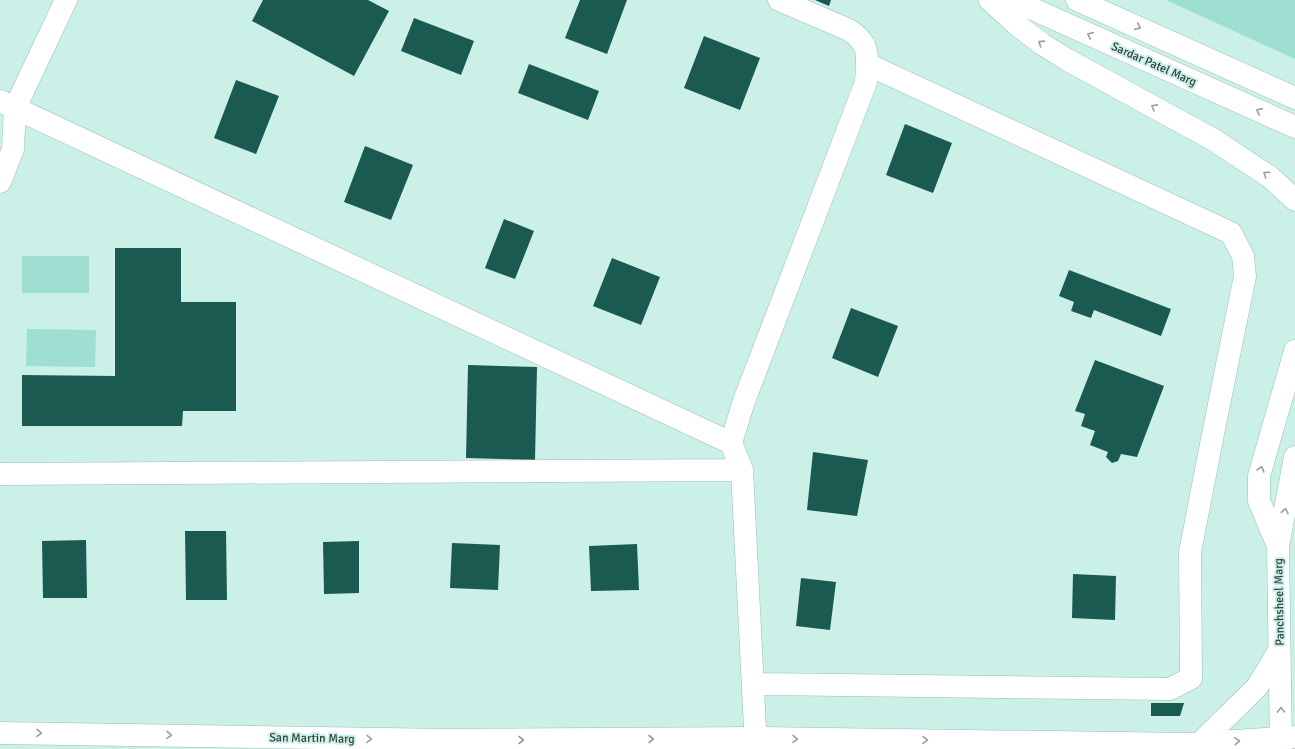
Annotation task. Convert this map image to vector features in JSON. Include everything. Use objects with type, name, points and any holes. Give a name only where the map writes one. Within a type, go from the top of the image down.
[{"type":"street","points":[[0,182],[13,149],[7,104],[66,0]]},
{"type":"street","points":[[756,744],[742,470],[731,443],[744,401],[866,82],[867,64],[867,54],[859,37],[849,30],[779,0]]},
{"type":"street","points":[[990,0],[1016,24],[1042,44],[1066,59],[1214,140],[1270,177],[1295,200]]},
{"type":"street","name":"Sardar Patel Marg","points":[[1013,0],[1295,127]]},
{"type":"street","points":[[1077,0],[1295,98]]},
{"type":"street","points":[[753,684],[1170,689],[1191,678],[1190,552],[1212,434],[1245,276],[1243,256],[1231,233],[867,64]]},
{"type":"street","points":[[7,104],[731,443]]},
{"type":"street","points":[[1278,546],[1259,501],[1259,476],[1295,351]]},
{"type":"street","name":"Panchsheel Marg","points":[[1286,741],[1280,651],[1278,546],[1295,457]]},
{"type":"street","points":[[0,474],[742,470]]},
{"type":"street","points":[[1200,743],[1257,686],[1280,651]]},
{"type":"street","name":"San Martin Marg","points":[[0,733],[450,745],[1200,743],[1286,741]]},
{"type":"green space","points":[[1166,0],[1295,0],[1295,59]]},
{"type":"green space","points":[[22,256],[89,256],[89,293],[22,293]]},
{"type":"green space","points":[[27,329],[96,330],[95,367],[26,366]]},
{"type":"building","points":[[263,0],[368,0],[389,11],[354,76],[252,21]]},
{"type":"building","points":[[580,0],[627,0],[607,54],[565,38]]},
{"type":"building","points":[[815,0],[831,0],[829,6]]},
{"type":"building","points":[[414,18],[474,41],[461,75],[401,51]]},
{"type":"building","points":[[704,36],[760,58],[740,110],[684,88]]},
{"type":"building","points":[[529,64],[599,91],[588,120],[518,93]]},
{"type":"building","points":[[236,80],[279,96],[256,154],[214,138]]},
{"type":"building","points":[[905,124],[952,143],[933,193],[886,175]]},
{"type":"building","points":[[365,146],[413,165],[391,220],[344,202]]},
{"type":"building","points":[[504,219],[534,231],[515,279],[485,268]]},
{"type":"building","points":[[115,248],[181,248],[181,302],[236,302],[236,411],[183,411],[182,426],[22,426],[22,375],[115,376]]},
{"type":"building","points":[[612,258],[660,277],[641,325],[593,306]]},
{"type":"building","points":[[1069,270],[1171,309],[1161,336],[1094,310],[1091,318],[1071,311],[1074,302],[1059,296]]},
{"type":"building","points":[[851,308],[898,326],[878,377],[832,358]]},
{"type":"building","points":[[1095,360],[1164,386],[1137,457],[1121,454],[1118,461],[1112,463],[1106,457],[1108,452],[1090,445],[1095,431],[1081,426],[1085,414],[1075,411]]},
{"type":"building","points":[[468,365],[537,367],[535,460],[466,458]]},
{"type":"building","points":[[813,452],[868,460],[857,516],[807,510]]},
{"type":"building","points":[[185,531],[226,531],[227,600],[186,600]]},
{"type":"building","points":[[86,540],[87,598],[43,598],[42,541]]},
{"type":"building","points":[[359,541],[359,593],[324,594],[323,542]]},
{"type":"building","points":[[452,543],[500,545],[498,590],[450,588]]},
{"type":"building","points":[[637,544],[639,590],[591,591],[589,546]]},
{"type":"building","points":[[1073,574],[1116,576],[1115,620],[1072,618]]},
{"type":"building","points":[[801,578],[836,582],[830,630],[796,626]]},
{"type":"building","points":[[1151,703],[1184,703],[1180,716],[1151,716]]}]
